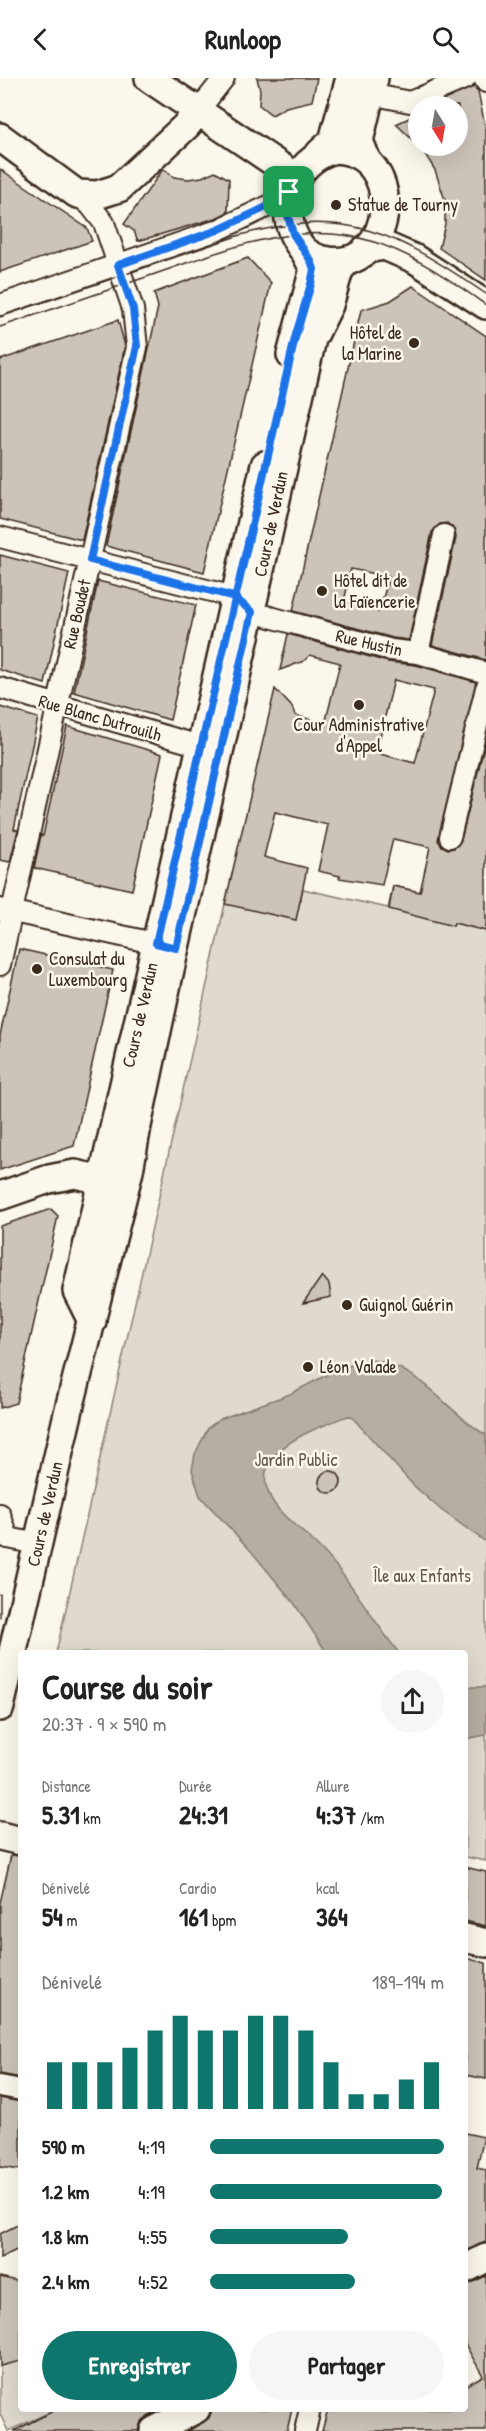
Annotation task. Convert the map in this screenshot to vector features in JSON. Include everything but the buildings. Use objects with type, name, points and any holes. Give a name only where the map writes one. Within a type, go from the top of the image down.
[{"type":"main road","points":[[149,78],[198,111],[293,185]]},
{"type":"main road","points":[[365,83],[333,141],[293,185],[288,216],[293,234],[305,252],[327,261],[385,246],[415,259],[486,305]]},
{"type":"main road","points":[[357,254],[378,233],[385,204],[380,181],[367,161],[359,141],[365,83]]},
{"type":"main road","points":[[0,137],[77,194],[96,195],[119,188],[187,125],[198,111]]},
{"type":"main road","points":[[320,153],[335,149],[346,150],[356,153],[367,161]]},
{"type":"main road","name":"Cours de Verdun","points":[[92,1321],[76,1291],[102,1180],[166,945],[243,604],[295,338],[314,269],[305,252]]},
{"type":"main road","name":"Cours de Verdun","points":[[0,1707],[129,1171],[200,746],[243,604],[312,339],[329,305],[339,270],[357,254]]},
{"type":"main road","points":[[0,1196],[49,1179],[75,1174],[102,1180],[108,1196],[108,1256]]},
{"type":"main road","points":[[0,1836],[18,1840]]},
{"type":"main road","points":[[468,1939],[486,1943]]},
{"type":"main road","points":[[468,2267],[486,2258]]},
{"type":"main road","points":[[154,2431],[190,2412]]},
{"type":"street","points":[[198,111],[224,78]]},
{"type":"street","points":[[365,83],[410,102],[466,78]]},
{"type":"street","points":[[484,78],[486,82]]},
{"type":"street","points":[[0,305],[218,230],[279,201],[293,185]]},
{"type":"street","name":"Rue Boudet","points":[[0,964],[6,910],[57,705],[137,346],[133,309],[99,215],[77,194]]},
{"type":"street","points":[[418,653],[444,535]]},
{"type":"street","name":"Rue Hustin","points":[[0,537],[243,604],[391,650],[418,653],[486,673]]},
{"type":"street","name":"Rue Blanc Dutrouilh","points":[[0,688],[200,746]]},
{"type":"street","points":[[450,837],[486,688]]},
{"type":"street","points":[[6,910],[166,945]]},
{"type":"street","points":[[0,1514],[4,1539],[38,1544]]},
{"type":"street","points":[[0,2086],[18,2089]]},
{"type":"street","points":[[305,2431],[309,2412]]},
{"type":"green space","name":"Jardin Public","points":[[393,886],[486,907],[486,1861],[468,1858],[468,1650],[57,1650],[225,904],[296,918],[303,889],[388,908]]},
{"type":"green space","points":[[18,2361],[18,2412],[50,2412],[8,2431],[0,2414],[0,2366]]},
{"type":"shaded area","points":[[371,1360],[404,1371],[486,1435],[486,1542],[441,1510],[413,1485],[351,1416],[340,1418],[297,1438],[277,1453],[270,1463],[266,1473],[266,1485],[274,1503],[339,1569],[397,1650],[325,1650],[294,1603],[251,1551],[200,1496],[192,1470],[195,1454],[208,1428],[220,1419],[290,1394],[340,1368]]},
{"type":"shaded area","points":[[468,1687],[486,1687],[486,1735],[468,1738]]},
{"type":"tram line","points":[[0,317],[237,236],[275,227],[309,223],[369,230],[397,241],[425,255],[486,294]]},
{"type":"tram line","points":[[0,327],[234,247],[288,235],[343,235],[387,246],[431,269],[486,305]]},
{"type":"tram line","points":[[0,1594],[0,1617]]},
{"type":"place","name":"Statue de Tourny","points":[[336,205]]},
{"type":"place","name":"Hôtel de la Marine","points":[[414,343]]},
{"type":"place","name":"Hôtel dit de la Faïencerie","points":[[322,591]]},
{"type":"place","name":"Cour Administrative d'Appel","points":[[359,705]]},
{"type":"place","name":"Consulat du Luxembourg","points":[[37,969]]},
{"type":"place","name":"Guignol Guérin","points":[[347,1305]]},
{"type":"place","name":"Léon Valade","points":[[308,1367]]},
{"type":"route","points":[[289,192],[279,201],[218,230],[118,265],[133,309],[137,346],[90,560],[234,597],[252,612],[176,948],[156,943],[234,597],[295,338],[314,269],[293,234],[288,216],[289,192]]},
{"type":"park label","name":"Île aux Enfants","points":[[422,1576]]}]
